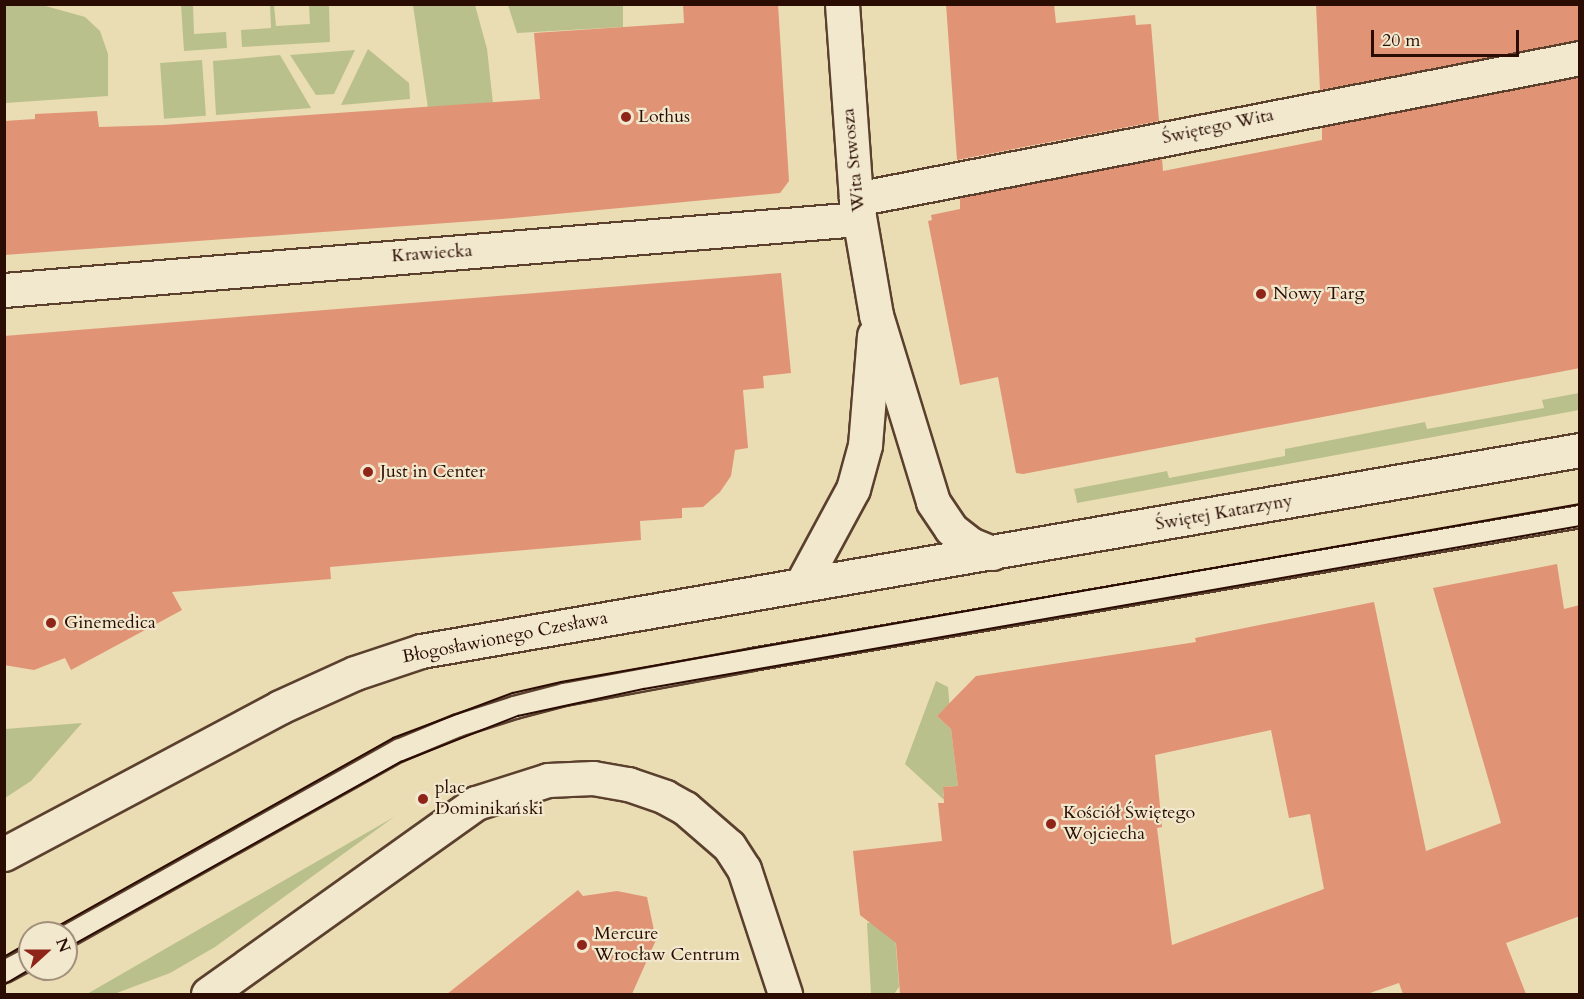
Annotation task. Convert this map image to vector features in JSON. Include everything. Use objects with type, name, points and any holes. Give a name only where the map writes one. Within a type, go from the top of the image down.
[{"type":"street","name":"Wita Stwosza","points":[[842,4],[858,209],[876,315],[933,502],[951,529],[970,544],[992,553]]},
{"type":"street","name":"Świętego Wita","points":[[858,209],[1580,58]]},
{"type":"street","name":"Krawiecka","points":[[4,290],[858,209]]},
{"type":"street","name":"Wita Stwosza","points":[[801,585],[853,489],[865,444],[876,315]]},
{"type":"street","name":"Świętej Katarzyny","points":[[868,573],[1580,450]]},
{"type":"street","name":"Błogosławionego Czesława","points":[[4,854],[280,707],[384,662],[421,651],[868,573]]},
{"type":"street","points":[[208,994],[476,803],[548,780],[593,778],[628,784],[665,797],[713,831],[744,869],[785,994]]},
{"type":"street","points":[[4,842],[47,832]]},
{"type":"lane","points":[[78,929],[398,750],[458,724],[514,707],[564,694],[752,659],[1580,516]]},
{"type":"lane","points":[[4,971],[18,963]]},
{"type":"green space","points":[[5,5],[42,5],[85,17],[100,31],[108,54],[108,96],[5,103]]},
{"type":"green space","points":[[181,5],[193,5],[194,34],[226,32],[227,48],[184,51]]},
{"type":"green space","points":[[270,5],[274,5],[276,26],[310,24],[309,5],[329,5],[330,42],[242,47],[241,30],[271,28]]},
{"type":"green space","points":[[413,5],[475,5],[487,49],[493,104],[428,108]]},
{"type":"green space","points":[[508,5],[623,5],[623,27],[517,33]]},
{"type":"green space","points":[[368,49],[409,83],[410,99],[341,105]]},
{"type":"green space","points":[[355,50],[334,94],[316,95],[290,55]]},
{"type":"green space","points":[[280,55],[311,108],[216,115],[213,61]]},
{"type":"green space","points":[[202,60],[206,116],[164,119],[160,63]]},
{"type":"green space","points":[[1579,393],[1579,410],[1077,503],[1074,489],[1167,471],[1169,478],[1285,456],[1285,449],[1425,422],[1427,429],[1544,408],[1542,400]]},
{"type":"green space","points":[[936,681],[948,687],[950,711],[945,708],[937,716],[951,729],[958,786],[943,787],[943,796],[947,797],[943,799],[905,764]]},
{"type":"green space","points":[[82,723],[31,781],[5,798],[5,729]]},
{"type":"green space","points":[[394,817],[215,947],[170,973],[114,994],[87,994]]},
{"type":"green space","points":[[894,921],[899,987],[894,994],[871,994],[867,923]]},
{"type":"building","points":[[683,4],[778,4],[789,181],[780,193],[502,219],[4,255],[4,121],[35,119],[35,114],[97,111],[99,127],[164,125],[540,99],[534,33],[684,23]]},
{"type":"building","points":[[946,4],[1054,4],[1056,23],[1135,15],[1136,25],[1151,24],[1159,121],[957,160]]},
{"type":"building","points":[[1316,4],[1580,4],[1580,40],[1320,90]]},
{"type":"building","name":"Nowy Targ","points":[[1580,77],[1580,368],[1023,474],[1016,473],[998,377],[960,385],[928,221],[932,220],[931,215],[960,209],[960,198],[1162,158],[1163,171],[1322,140],[1322,127]]},
{"type":"building","name":"Just in Center","points":[[781,273],[791,373],[763,376],[764,388],[743,390],[748,448],[735,450],[731,476],[720,492],[703,507],[682,508],[682,518],[640,521],[641,540],[330,567],[331,579],[172,592],[182,610],[71,670],[65,658],[34,670],[4,665],[4,336]]},
{"type":"building","points":[[1557,564],[1564,609],[1580,605],[1580,916],[1506,943],[1526,994],[1403,994],[1399,983],[1367,994],[900,994],[896,943],[860,915],[853,851],[942,841],[938,803],[944,803],[943,787],[958,786],[951,729],[937,716],[976,676],[1196,642],[1195,638],[1374,602],[1426,851],[1501,823],[1433,588]],"holes":[[[1271,730],[1289,818],[1310,814],[1324,889],[1172,945],[1157,828],[1162,827],[1155,755]]]},
{"type":"building","name":"Mercure Wrocław Centrum","points":[[578,890],[583,896],[617,891],[647,897],[656,940],[632,994],[447,994]]},
{"type":"tram line","points":[[67,921],[393,738],[513,693],[561,682],[1580,504]]},
{"type":"tram line","points":[[78,942],[401,762],[518,716],[644,689],[1580,526]]},
{"type":"tram line","points":[[4,957],[18,949]]},
{"type":"tram line","points":[[4,985],[18,977]]},
{"type":"place","name":"Lothus","points":[[626,117]]},
{"type":"place","name":"Nowy Targ","points":[[1261,294]]},
{"type":"place","name":"Just in Center","points":[[368,472]]},
{"type":"place","name":"Ginemedica","points":[[51,623]]},
{"type":"place","name":"plac Dominikański","points":[[423,799]]},
{"type":"place","name":"Kościół Świętego Wojciecha","points":[[1051,824]]},
{"type":"place","name":"Mercure Wrocław Centrum","points":[[582,945]]}]
